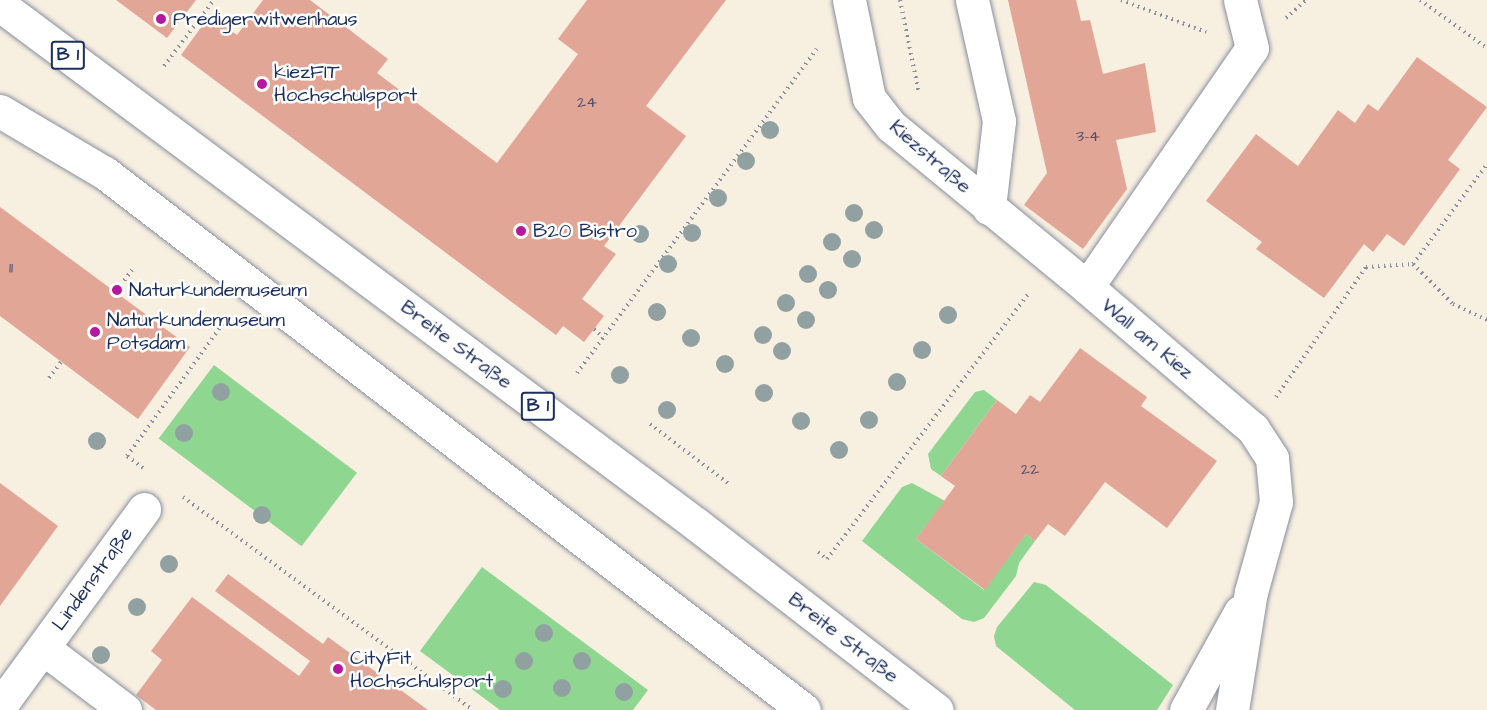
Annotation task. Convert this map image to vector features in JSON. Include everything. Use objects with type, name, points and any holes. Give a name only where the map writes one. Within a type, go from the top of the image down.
[{"type":"main road","name":"Kiezstraße","points":[[849,0],[869,98],[891,126],[1087,287]]},
{"type":"main road","name":"Kiezstraße","points":[[972,0],[999,121],[989,208]]},
{"type":"main road","points":[[1240,0],[1252,48]]},
{"type":"main road","name":"Breite Straße","points":[[0,5],[696,524],[937,710]]},
{"type":"main road","name":"Wall am Kiez","points":[[1232,710],[1251,592],[1276,502],[1272,458],[1253,429],[1087,287],[1252,48]]},
{"type":"main road","points":[[0,111],[105,173],[804,710]]},
{"type":"main road","name":"Lindenstraße","points":[[0,706],[144,509]]},
{"type":"main road","name":"Wall am Kiez","points":[[1186,710],[1251,592]]},
{"type":"main road","name":"Lindenstraße","points":[[43,648],[125,710]]},
{"type":"path","points":[[164,66],[214,0]]},
{"type":"path","points":[[900,0],[933,162]]},
{"type":"path","points":[[1121,0],[1252,48]]},
{"type":"path","points":[[1420,0],[1487,48]]},
{"type":"path","points":[[577,373],[819,46]]},
{"type":"path","points":[[1413,264],[1487,164]]},
{"type":"path","points":[[818,552],[827,559],[1054,262]]},
{"type":"path","points":[[1253,429],[1366,267],[1413,264],[1454,304],[1487,320]]},
{"type":"path","points":[[117,290],[132,270]]},
{"type":"path","points":[[153,475],[126,456],[251,285]]},
{"type":"path","points":[[594,329],[603,337]]},
{"type":"path","points":[[48,378],[61,362]]},
{"type":"path","points":[[650,424],[729,484]]},
{"type":"path","points":[[180,495],[473,710]]},
{"type":"green space","points":[[214,365],[357,473],[302,546],[159,438]]},
{"type":"green space","points":[[984,390],[997,400],[941,476],[931,469],[928,454],[975,392]]},
{"type":"green space","points":[[912,483],[945,501],[916,539],[984,590],[1026,534],[1035,541],[1019,563],[1016,576],[984,618],[974,622],[962,619],[862,541],[902,487]]},
{"type":"green space","points":[[482,567],[648,690],[633,710],[500,710],[420,651]]},
{"type":"green space","points":[[1034,582],[1046,585],[1173,685],[1157,710],[1075,710],[996,646],[994,636],[997,627]]},
{"type":"building","name":"Predigerwitwenhaus","points":[[116,0],[196,0],[167,38]]},
{"type":"building","points":[[263,0],[310,0],[388,59],[377,73],[497,163],[578,54],[558,39],[587,0],[726,0],[646,106],[686,136],[604,246],[616,254],[582,299],[604,316],[584,342],[563,326],[556,335],[181,55],[210,15],[237,35]]},
{"type":"building","points":[[1008,0],[1076,0],[1081,21],[1090,20],[1103,74],[1145,63],[1156,132],[1116,140],[1127,189],[1083,249],[1024,205],[1047,173]]},
{"type":"building","points":[[1417,57],[1487,107],[1448,160],[1460,169],[1404,246],[1387,234],[1373,252],[1364,244],[1324,298],[1256,249],[1262,242],[1206,201],[1256,134],[1298,166],[1338,110],[1355,123],[1368,104],[1378,111]]},
{"type":"building","name":"Naturkundemuseum Potsdam","points":[[0,207],[190,347],[138,419],[0,316]]},
{"type":"building","points":[[1080,348],[1147,397],[1141,406],[1217,461],[1167,528],[1105,482],[1065,536],[1048,524],[1035,541],[1026,534],[985,590],[916,539],[955,486],[941,476],[997,400],[1016,414],[1030,395],[1040,402]]},
{"type":"building","points":[[0,483],[58,526],[0,606]]},
{"type":"building","points":[[228,574],[323,644],[328,637],[428,710],[156,710],[136,695],[162,660],[151,651],[192,597],[299,676],[310,661],[215,591]]},
{"type":"place","name":"Predigerwitwenhaus","points":[[161,19]]},
{"type":"place","name":"kiezFIT Hochschulsport","points":[[262,84]]},
{"type":"place","name":"B20 Bistro","points":[[521,231]]},
{"type":"place","name":"Naturkundemuseum","points":[[117,290]]},
{"type":"place","name":"Naturkundemuseum Potsdam","points":[[95,332]]},
{"type":"place","name":"CityFit Hochschulsport","points":[[338,669]]}]
